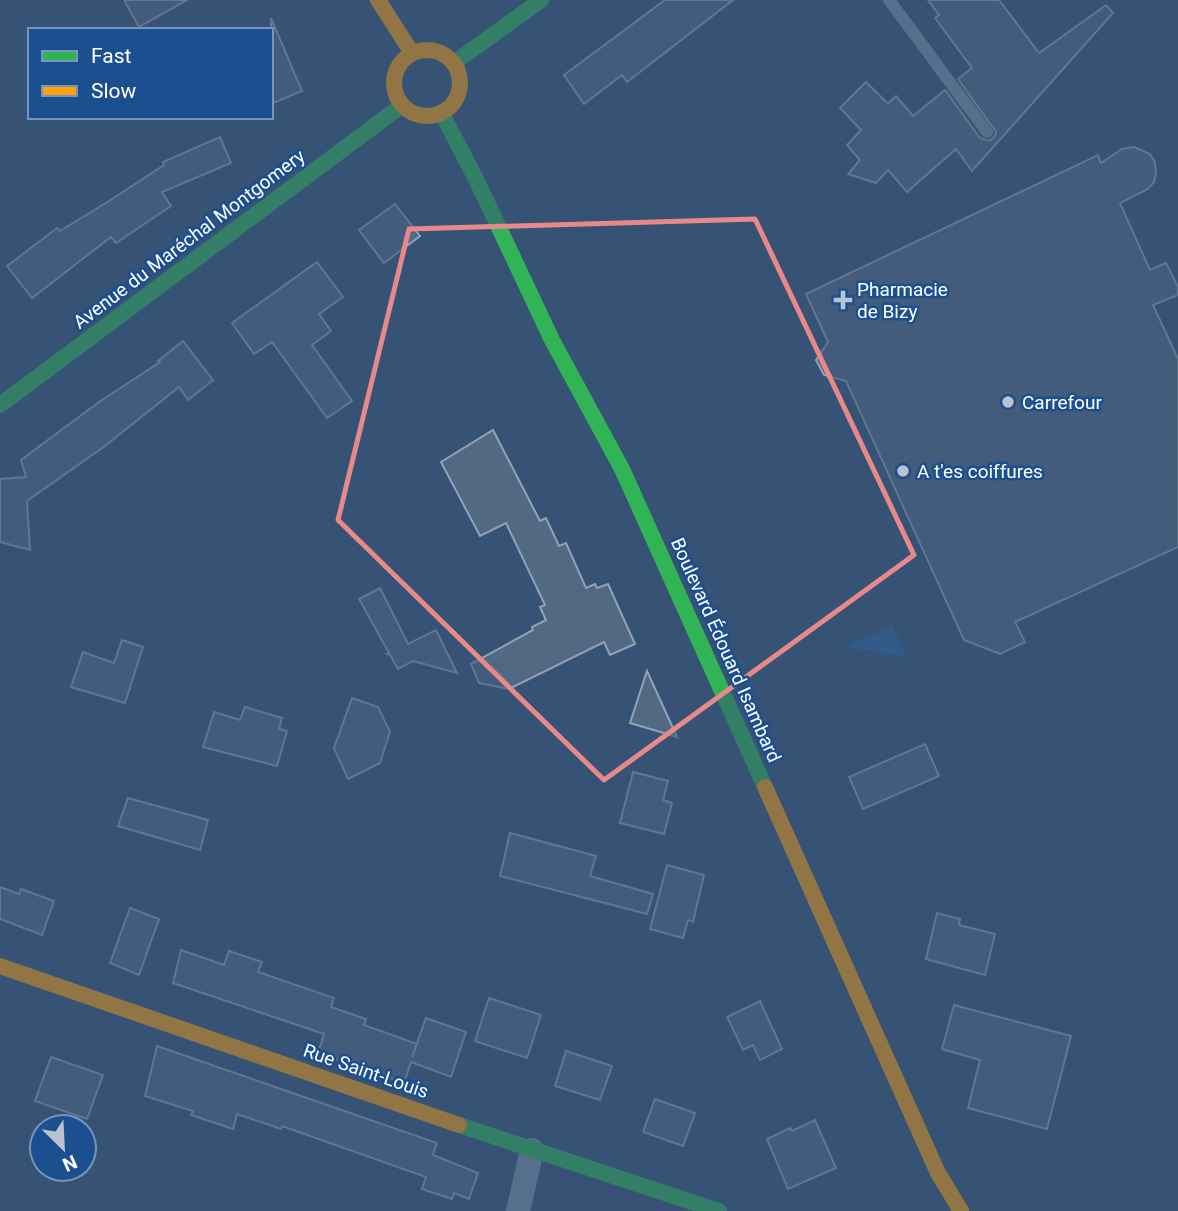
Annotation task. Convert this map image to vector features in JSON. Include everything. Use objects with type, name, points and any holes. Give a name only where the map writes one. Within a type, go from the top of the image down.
[{"type":"main road","points":[[378,0],[412,53]]},
{"type":"main road","points":[[454,63],[541,0]]},
{"type":"main road","points":[[430,50],[443,53],[454,63],[462,81],[460,93],[442,112],[429,117],[415,114],[401,106],[394,88],[394,78],[398,66],[412,53],[430,50]]},
{"type":"main road","name":"Avenue du Maréchal Montgomery","points":[[0,405],[401,106]]},
{"type":"main road","name":"Boulevard Édouard Isambard","points":[[442,112],[552,340],[622,468],[938,1173],[961,1211]]},
{"type":"main road","name":"Rue Saint-Louis","points":[[0,966],[532,1150],[719,1211]]},
{"type":"street","points":[[518,1211],[532,1150]]},
{"type":"lane","points":[[889,0],[987,132]]},
{"type":"highlighted area","points":[[755,219],[914,555],[604,780],[338,520],[409,229]]},
{"type":"shaded area","points":[[892,626],[907,657],[845,647]]},
{"type":"building","points":[[124,0],[187,0],[139,27]]},
{"type":"building","points":[[665,0],[733,0],[627,82],[622,75],[584,104],[564,75]]},
{"type":"building","points":[[928,0],[999,0],[1039,53],[1106,5],[1113,13],[972,171],[956,149],[907,192],[888,170],[876,183],[848,174],[860,160],[847,145],[861,130],[840,108],[866,82],[888,104],[896,96],[913,116],[945,90],[980,138],[989,141],[996,132],[958,79],[972,68],[935,18],[939,15]]},
{"type":"building","points":[[271,18],[302,91],[273,103],[273,28]]},
{"type":"building","points":[[220,137],[231,163],[162,192],[171,206],[116,243],[111,237],[32,298],[7,266],[57,228],[60,231],[109,201],[164,165],[163,162]]},
{"type":"building","points":[[1134,147],[1150,154],[1155,162],[1154,182],[1148,189],[1120,203],[1150,270],[1166,263],[1178,287],[1178,295],[1153,305],[1178,359],[1178,547],[1015,622],[1025,642],[1000,654],[964,640],[846,381],[824,375],[816,360],[828,342],[806,294],[1098,155],[1101,163],[1122,149]]},
{"type":"building","points":[[395,204],[420,236],[384,263],[359,230]]},
{"type":"building","points":[[317,262],[343,297],[319,314],[331,331],[312,345],[352,401],[327,418],[272,342],[254,354],[232,323]]},
{"type":"building","points":[[183,341],[213,380],[188,400],[179,387],[105,446],[27,501],[30,550],[0,542],[0,479],[26,477],[21,460],[99,402],[160,362],[158,361]]},
{"type":"building","points":[[493,430],[540,521],[546,518],[559,546],[566,543],[586,588],[595,584],[597,588],[608,584],[635,644],[610,655],[604,642],[509,689],[479,683],[471,664],[546,620],[540,607],[545,605],[506,523],[480,536],[441,462]]},
{"type":"building","points":[[380,588],[408,644],[436,630],[457,673],[413,661],[398,669],[387,654],[389,653],[359,599]]},
{"type":"building","points":[[122,640],[143,647],[125,703],[71,687],[83,652],[114,663]]},
{"type":"building","points":[[647,671],[677,737],[630,723]]},
{"type":"building","points":[[352,698],[378,707],[390,732],[380,763],[348,779],[334,748]]},
{"type":"building","points":[[245,707],[282,718],[279,729],[287,731],[277,766],[203,747],[214,712],[240,720]]},
{"type":"building","points":[[925,744],[939,776],[863,809],[849,777]]},
{"type":"building","points":[[633,772],[668,781],[663,800],[672,803],[664,834],[620,823]]},
{"type":"building","points":[[128,798],[208,820],[200,850],[118,826]]},
{"type":"building","points":[[510,833],[596,856],[590,876],[653,894],[647,914],[500,876]]},
{"type":"building","points":[[667,865],[704,875],[693,922],[688,920],[683,938],[650,929]]},
{"type":"building","points":[[0,887],[19,894],[21,889],[54,901],[42,935],[0,919]]},
{"type":"building","points":[[130,908],[159,919],[139,975],[110,963]]},
{"type":"building","points":[[937,913],[960,919],[959,925],[995,934],[985,975],[926,959]]},
{"type":"building","points":[[181,950],[224,965],[229,951],[262,962],[258,972],[334,998],[331,1007],[366,1019],[364,1025],[417,1044],[426,1018],[466,1032],[451,1077],[411,1062],[404,1083],[318,1053],[324,1034],[173,983]]},
{"type":"building","points":[[489,998],[541,1015],[527,1058],[475,1041]]},
{"type":"building","points":[[760,1001],[782,1049],[760,1060],[753,1045],[743,1050],[727,1017]]},
{"type":"building","points":[[954,1005],[1071,1036],[1047,1129],[968,1108],[980,1060],[942,1049]]},
{"type":"building","points":[[157,1046],[437,1143],[433,1155],[478,1173],[469,1199],[454,1193],[452,1199],[422,1189],[426,1177],[282,1126],[281,1129],[237,1114],[233,1129],[191,1115],[193,1111],[145,1096]]},
{"type":"building","points":[[566,1051],[612,1066],[600,1100],[555,1086]]},
{"type":"building","points":[[51,1057],[103,1075],[89,1113],[70,1113],[35,1101]]},
{"type":"building","points":[[655,1099],[695,1113],[683,1146],[643,1132]]},
{"type":"building","points":[[815,1120],[836,1168],[788,1189],[767,1139]]},
{"type":"traffic: fast","points":[[454,63],[541,0]]},
{"type":"traffic: fast","points":[[0,405],[401,106]]},
{"type":"traffic: fast","points":[[441,112],[476,179],[552,340],[622,469],[765,787]]},
{"type":"traffic: fast","points":[[459,1125],[719,1211]]},
{"type":"traffic: slow","points":[[378,0],[412,53]]},
{"type":"traffic: slow","points":[[427,50],[440,52],[455,65],[460,83],[458,96],[445,111],[427,116],[414,114],[399,101],[394,83],[396,70],[409,55],[427,50]]},
{"type":"traffic: slow","points":[[765,787],[938,1173],[961,1211]]},
{"type":"traffic: slow","points":[[0,966],[459,1125]]},
{"type":"place","name":"Pharmacie de Bizy","points":[[843,300]]},
{"type":"place","name":"Carrefour","points":[[1008,402]]},
{"type":"place","name":"A t'es coiffures","points":[[903,471]]}]
